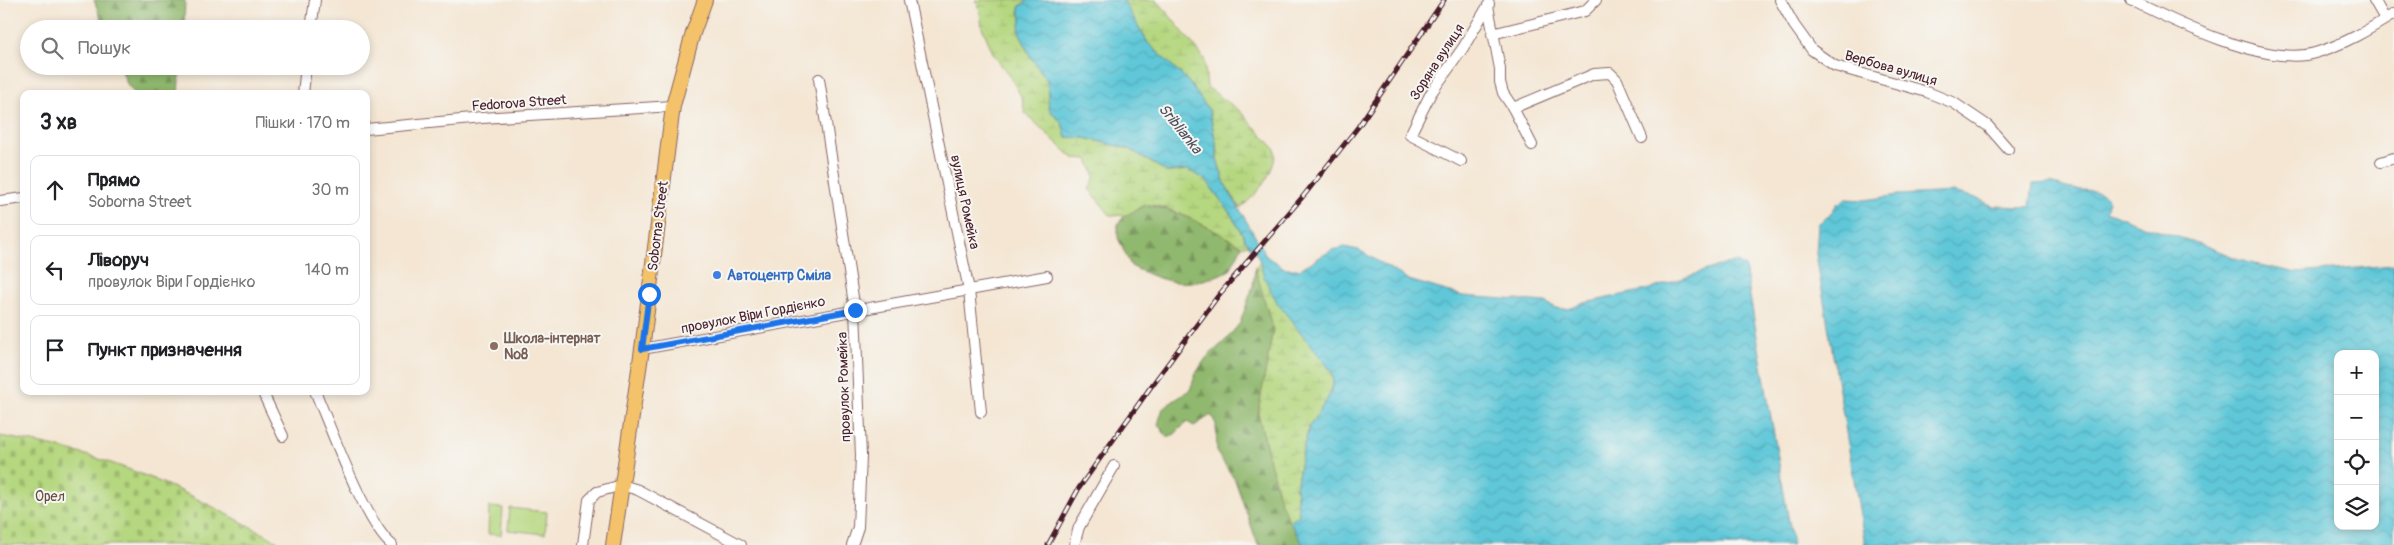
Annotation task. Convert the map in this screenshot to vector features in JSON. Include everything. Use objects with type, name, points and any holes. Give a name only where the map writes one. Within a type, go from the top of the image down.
[{"type":"main road","name":"Soborna Street","points":[[612,545],[642,349],[673,106],[693,33],[705,0]]},
{"type":"street","points":[[312,20],[315,0]]},
{"type":"street","name":"вулиця Ромейка","points":[[909,0],[969,290],[981,412]]},
{"type":"street","points":[[1492,34],[1585,11],[1596,0]]},
{"type":"street","name":"Вербова вулиця","points":[[1780,0],[1794,25],[1812,50],[1835,66],[1927,92],[1954,103],[1988,126],[2008,149]]},
{"type":"street","points":[[2131,0],[2235,44],[2265,53],[2296,55],[2314,53],[2346,41],[2389,17],[2374,0]]},
{"type":"street","name":"Зоряна вулиця","points":[[1489,3],[1492,34],[1503,93],[1532,145]]},
{"type":"street","name":"Зоряна вулиця","points":[[1462,161],[1410,135],[1431,93],[1464,48],[1489,3]]},
{"type":"street","points":[[1513,108],[1594,74],[1610,73],[1617,80],[1642,138]]},
{"type":"street","points":[[303,90],[305,75]]},
{"type":"street","name":"провулок Ромейка","points":[[819,80],[855,310],[861,456],[858,527],[852,545]]},
{"type":"street","name":"Fedorova Street","points":[[370,129],[482,118],[673,106]]},
{"type":"street","points":[[370,135],[392,127]]},
{"type":"street","points":[[2381,162],[2394,158]]},
{"type":"street","points":[[0,201],[20,198]]},
{"type":"street","name":"провулок Віри Гордієнко","points":[[642,349],[1047,276]]},
{"type":"street","points":[[264,395],[283,436]]},
{"type":"street","points":[[317,395],[365,505],[384,539],[392,545]]},
{"type":"street","points":[[1074,545],[1078,527],[1114,466]]},
{"type":"street","points":[[583,545],[589,500],[596,492],[622,485],[638,490],[741,545]]},
{"type":"green space","points":[[94,0],[185,0],[184,20],[102,20]]},
{"type":"green space","points":[[975,0],[1028,0],[1019,7],[1026,49],[1047,80],[1049,109],[1062,123],[1066,137],[1085,138],[1130,149],[1167,172],[1188,170],[1206,180],[1232,216],[1248,244],[1242,246],[1181,214],[1156,206],[1147,205],[1126,215],[1110,215],[1089,189],[1095,177],[1088,159],[1073,158],[1025,113],[1022,98],[994,55],[982,27],[979,7]]},
{"type":"green space","points":[[1123,0],[1157,0],[1204,58],[1207,87],[1240,111],[1275,149],[1273,166],[1265,182],[1240,208],[1225,184],[1217,159],[1217,147],[1209,110],[1187,80],[1148,43]]},
{"type":"green space","points":[[124,75],[179,75],[178,90],[132,90]]},
{"type":"green space","points":[[1146,205],[1184,216],[1242,246],[1230,270],[1203,280],[1180,282],[1168,281],[1131,266],[1118,238],[1118,224],[1125,215]]},
{"type":"green space","points":[[1260,263],[1265,279],[1282,307],[1332,372],[1333,386],[1328,398],[1309,427],[1296,488],[1299,515],[1290,522],[1280,501],[1258,413],[1273,330],[1255,267]]},
{"type":"green space","points":[[1255,267],[1273,330],[1258,413],[1280,501],[1303,545],[1258,545],[1235,480],[1217,453],[1216,424],[1211,415],[1194,426],[1187,422],[1175,434],[1167,437],[1158,424],[1163,408],[1190,390],[1196,373],[1206,358],[1226,340],[1240,323],[1253,286]]},
{"type":"green space","name":"Орел","points":[[0,436],[34,442],[96,458],[152,478],[206,503],[284,545],[0,545]]},
{"type":"green space","points":[[489,507],[503,508],[501,535],[488,534]]},
{"type":"green space","points":[[510,508],[547,512],[545,534],[508,530]]},
{"type":"water","name":"Sriblianka","points":[[1028,0],[1123,0],[1148,43],[1187,80],[1209,110],[1217,147],[1217,159],[1225,184],[1267,257],[1286,269],[1300,269],[1332,250],[1344,247],[1359,250],[1409,280],[1463,296],[1546,302],[1563,309],[1654,288],[1725,264],[1737,262],[1745,267],[1793,545],[1303,545],[1290,522],[1299,515],[1296,488],[1309,427],[1328,398],[1333,386],[1332,372],[1278,304],[1264,277],[1258,256],[1206,180],[1188,170],[1167,172],[1130,149],[1085,138],[1066,137],[1062,123],[1049,109],[1047,80],[1030,56],[1019,31],[1021,20],[1019,7]]},
{"type":"water","points":[[2051,183],[2069,189],[2101,193],[2109,200],[2106,211],[2146,227],[2201,244],[2246,262],[2297,273],[2394,265],[2394,545],[1865,545],[1816,254],[1818,224],[1830,215],[1837,204],[1846,199],[1865,200],[1898,195],[1953,192],[1976,198],[1993,206],[2030,207],[2033,184]]},
{"type":"railway","points":[[1048,545],[1079,488],[1150,388],[1218,296],[1305,194],[1358,127],[1444,0]]},
{"type":"place","name":"Автоцентр Сміла","points":[[717,275]]},
{"type":"place","name":"Школа-інтернат №8","points":[[494,346]]},
{"type":"route","points":[[649,294],[642,349],[855,310]]}]
